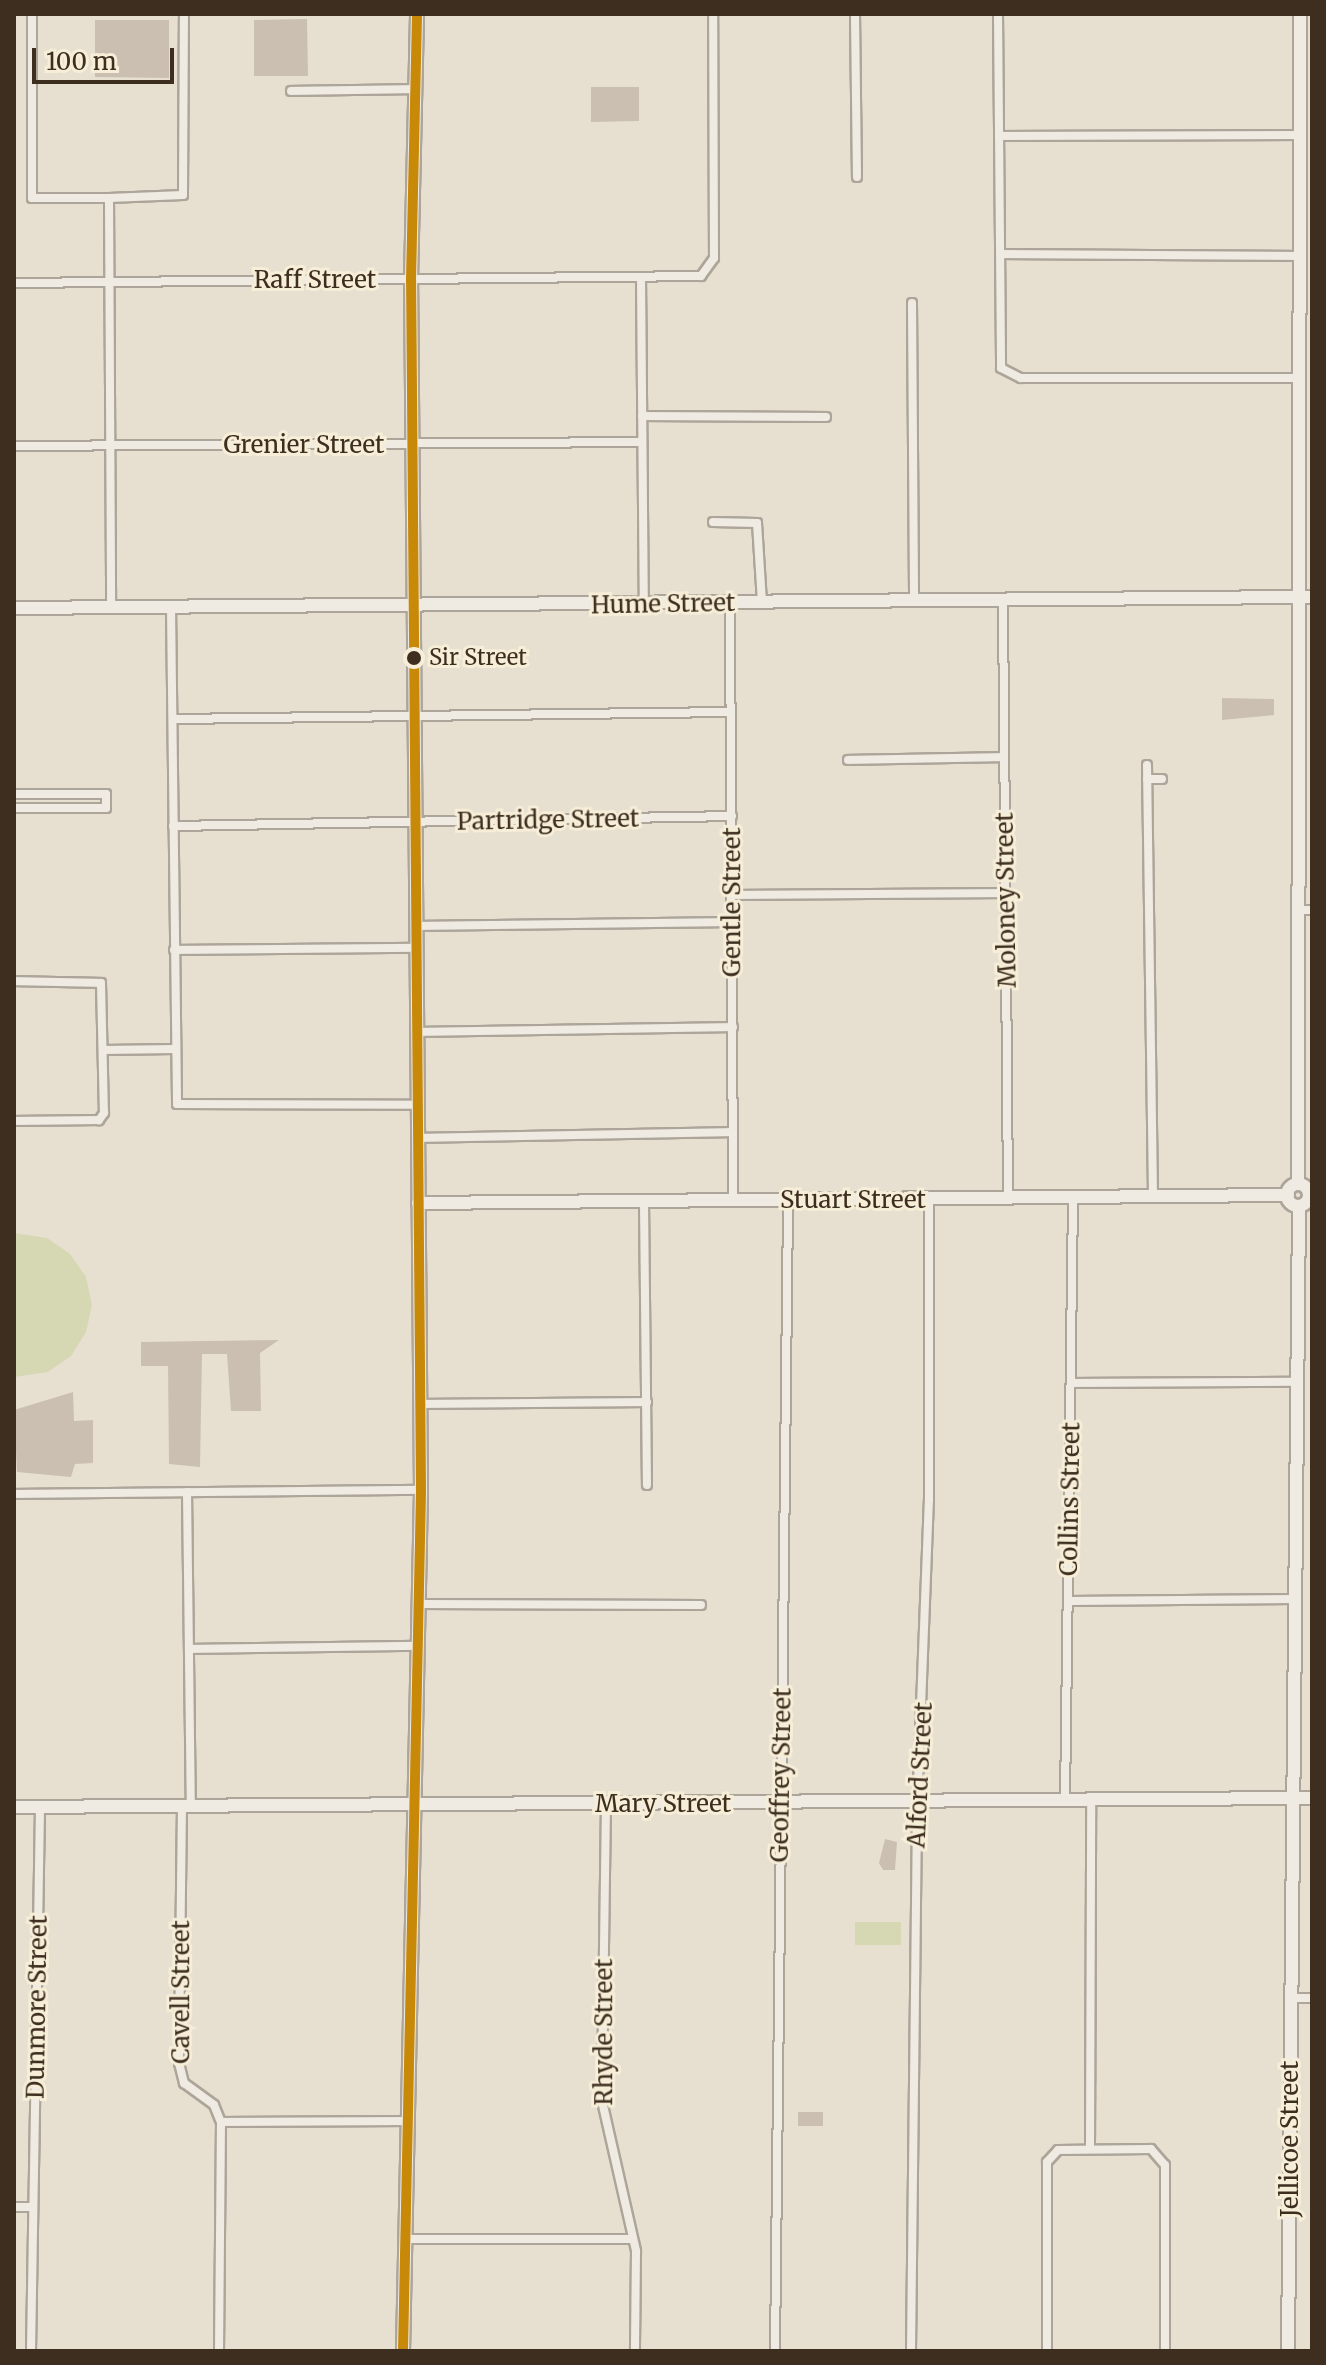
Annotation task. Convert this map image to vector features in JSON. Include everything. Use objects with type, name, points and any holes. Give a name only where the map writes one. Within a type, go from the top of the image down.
[{"type":"street","points":[[32,14],[32,198],[183,195],[184,14]]},
{"type":"street","points":[[403,2351],[410,1805],[421,1490],[411,280],[417,14]]},
{"type":"street","name":"Raff Street","points":[[14,283],[641,278],[710,271],[713,14]]},
{"type":"street","points":[[855,14],[857,177]]},
{"type":"street","points":[[998,14],[1001,368],[1021,378],[1301,378]]},
{"type":"street","points":[[1298,1184],[1311,1195],[1299,1206],[1288,1195],[1298,1184],[1306,910],[1306,597],[1301,378],[1306,345],[1301,256],[1300,14]]},
{"type":"street","points":[[291,91],[417,89]]},
{"type":"street","points":[[999,136],[1300,135]]},
{"type":"street","points":[[109,198],[111,608]]},
{"type":"street","points":[[1001,254],[1301,256]]},
{"type":"street","points":[[641,278],[644,604]]},
{"type":"street","points":[[912,303],[914,601]]},
{"type":"street","points":[[642,416],[826,417]]},
{"type":"street","name":"Grenier Street","points":[[14,446],[642,442]]},
{"type":"street","points":[[713,522],[757,523],[762,602]]},
{"type":"street","name":"Hume Street","points":[[14,608],[1306,597]]},
{"type":"street","name":"Moloney Street","points":[[1003,601],[1008,1198]]},
{"type":"street","name":"Gentle Street","points":[[730,603],[733,1201]]},
{"type":"street","points":[[171,607],[177,1104],[418,1105]]},
{"type":"street","points":[[173,719],[731,712]]},
{"type":"street","points":[[848,760],[1004,757]]},
{"type":"street","points":[[1147,765],[1153,1197]]},
{"type":"street","points":[[1147,779],[1162,779]]},
{"type":"street","points":[[14,794],[106,794],[106,808],[14,808]]},
{"type":"street","name":"Partridge Street","points":[[173,826],[732,816]]},
{"type":"street","points":[[732,895],[1006,893]]},
{"type":"street","points":[[416,926],[732,922]]},
{"type":"street","points":[[174,950],[416,948]]},
{"type":"street","points":[[14,981],[100,982],[103,1050],[102,1118],[14,1121]]},
{"type":"street","points":[[417,1032],[733,1027]]},
{"type":"street","points":[[103,1050],[175,1049]]},
{"type":"street","points":[[418,1138],[733,1132]]},
{"type":"street","name":"Stuart Street","points":[[418,1203],[1288,1195]]},
{"type":"street","name":"Collins Street","points":[[1065,1801],[1073,1198]]},
{"type":"street","name":"Alford Street","points":[[911,2351],[919,1801],[929,1500],[929,1199]]},
{"type":"street","name":"Geoffrey Street","points":[[775,2351],[780,1803],[789,1497],[788,1200]]},
{"type":"street","points":[[644,1202],[647,1485]]},
{"type":"street","name":"Jellicoe Street","points":[[1288,2351],[1299,1206]]},
{"type":"street","points":[[1072,1383],[1296,1382]]},
{"type":"street","points":[[420,1404],[647,1402]]},
{"type":"street","points":[[14,1494],[421,1490]]},
{"type":"street","name":"Cavell Street","points":[[187,1492],[187,1806],[179,2063],[184,2083],[214,2105],[221,2122]]},
{"type":"street","points":[[1069,1601],[1294,1599]]},
{"type":"street","points":[[418,1604],[701,1605]]},
{"type":"street","points":[[189,1649],[416,1646]]},
{"type":"street","name":"Mary Street","points":[[14,1807],[1312,1798]]},
{"type":"street","points":[[1090,2149],[1091,1801]]},
{"type":"street","name":"Rhyde Street","points":[[606,1804],[602,2101],[632,2239],[635,2351]]},
{"type":"street","name":"Dunmore Street","points":[[31,2351],[40,1807]]},
{"type":"street","points":[[1292,1998],[1312,1998]]},
{"type":"street","points":[[219,2351],[221,2122],[406,2121]]},
{"type":"street","points":[[1047,2351],[1047,2162],[1058,2150],[1090,2149],[1151,2149],[1162,2157],[1165,2351]]},
{"type":"street","points":[[14,2207],[33,2207]]},
{"type":"street","points":[[403,2239],[632,2239]]},
{"type":"green space","points":[[14,1233],[47,1238],[70,1254],[86,1277],[92,1305],[86,1332],[71,1356],[48,1372],[14,1377]]},
{"type":"green space","points":[[855,1922],[901,1922],[901,1945],[855,1945]]},
{"type":"building","points":[[307,19],[308,76],[254,76],[254,20]]},
{"type":"building","points":[[95,20],[169,20],[169,78],[95,77]]},
{"type":"building","points":[[591,87],[639,87],[639,121],[591,122]]},
{"type":"building","points":[[1222,698],[1274,699],[1274,715],[1222,720]]},
{"type":"building","points":[[279,1340],[260,1353],[261,1411],[231,1411],[227,1354],[202,1354],[200,1467],[169,1464],[168,1366],[141,1366],[141,1342]]},
{"type":"building","points":[[73,1392],[74,1421],[93,1420],[93,1463],[75,1464],[71,1477],[17,1472],[14,1410]]},
{"type":"building","points":[[885,1839],[897,1842],[895,1870],[883,1870],[879,1863]]},
{"type":"building","points":[[798,2112],[823,2112],[823,2126],[798,2126]]},
{"type":"transit line","points":[[403,2351],[421,1490],[411,280],[417,14]]},
{"type":"place","name":"Sir Street","points":[[414,658]]}]
